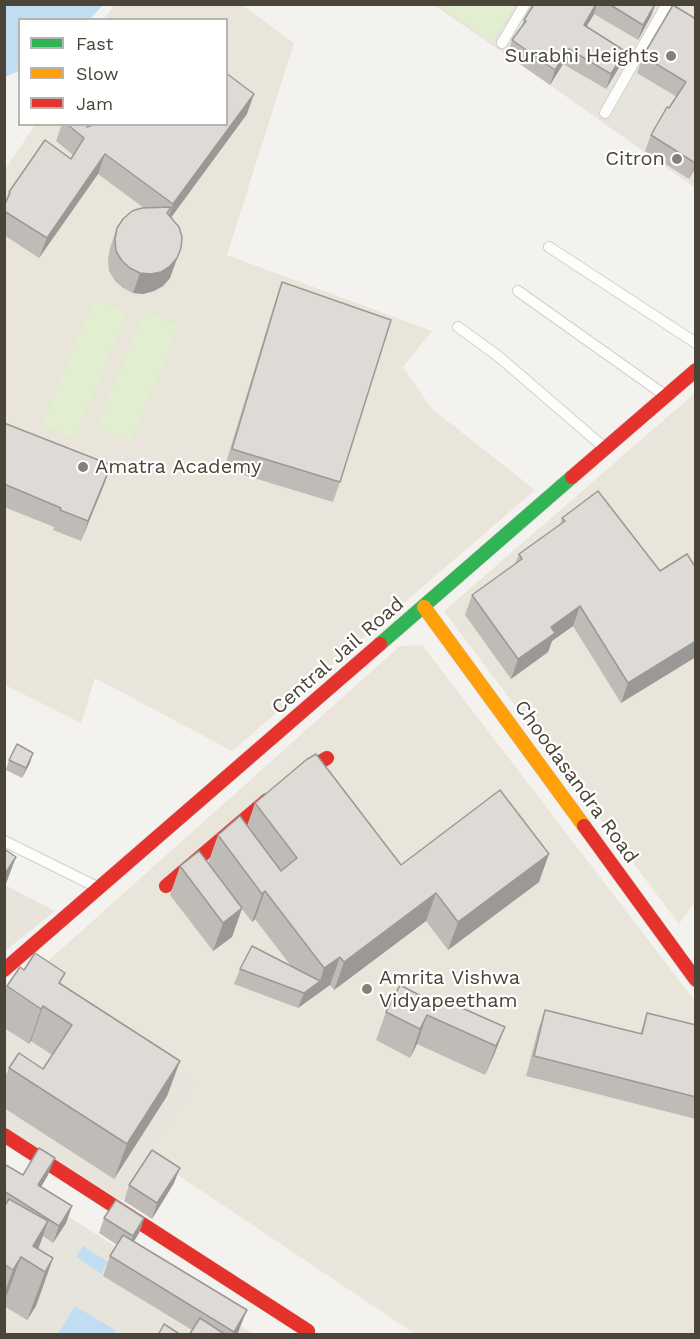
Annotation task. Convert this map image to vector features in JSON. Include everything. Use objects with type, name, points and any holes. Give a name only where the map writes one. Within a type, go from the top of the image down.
[{"type":"street","points":[[502,43],[525,4]]},
{"type":"street","points":[[605,113],[667,4]]},
{"type":"street","points":[[549,247],[696,343]]},
{"type":"street","points":[[518,291],[666,396]]},
{"type":"street","points":[[458,327],[498,356],[606,449]]},
{"type":"street","name":"Central Jail Road","points":[[4,970],[696,370]]},
{"type":"street","name":"Choodasandra Road","points":[[424,607],[696,980]]},
{"type":"street","points":[[290,780],[327,758]]},
{"type":"street","points":[[166,886],[273,794]]},
{"type":"street","points":[[4,841],[99,888]]},
{"type":"street","points":[[4,1135],[308,1331]]},
{"type":"shaded area","points":[[114,5],[242,5],[294,43],[227,255],[432,331],[403,367],[432,409],[535,490],[232,751],[95,678],[81,723],[5,685],[4,171],[34,126],[228,126],[228,18],[105,18]]},
{"type":"shaded area","points":[[434,5],[695,5],[695,188],[550,85]]},
{"type":"shaded area","points":[[695,393],[696,900],[679,924],[444,611]]},
{"type":"shaded area","name":"Amrita Vishwa Vidyapeetham","points":[[422,645],[695,1001],[695,1334],[415,1334],[151,1157],[200,1083],[30,977],[400,646]]},
{"type":"shaded area","points":[[5,885],[55,911],[5,951]]},
{"type":"shaded area","points":[[30,977],[200,1083],[122,1201],[5,1128],[4,998]]},
{"type":"shaded area","points":[[5,1176],[253,1334],[5,1334]]},
{"type":"green space","points":[[438,5],[515,5],[492,42]]},
{"type":"green space","points":[[94,299],[127,313],[75,438],[42,424]]},
{"type":"green space","points":[[144,311],[179,326],[131,441],[97,426]]},
{"type":"water","points":[[5,4],[103,4],[91,18],[18,18],[18,71],[5,77]]},
{"type":"water","points":[[83,1246],[108,1262],[101,1274],[76,1257]]},
{"type":"water","points":[[75,1306],[115,1330],[112,1334],[58,1334]]},
{"type":"building","points":[[534,4],[596,4],[584,25],[625,51],[611,74],[569,49],[555,70],[512,40],[526,21],[524,20]]},
{"type":"building","points":[[609,4],[655,4],[643,25]]},
{"type":"building","points":[[673,5],[696,19],[695,163],[651,135],[667,107],[669,108],[686,82],[643,56]]},
{"type":"building","points":[[228,74],[254,94],[173,204],[105,154],[47,238],[4,211],[9,192],[45,140],[71,159],[84,138],[69,126],[228,126]]},
{"type":"building","points":[[171,207],[167,213],[179,227],[182,237],[177,258],[161,272],[140,273],[130,268],[116,251],[117,228],[123,219],[132,211],[142,208]]},
{"type":"building","points":[[282,282],[391,320],[340,482],[232,449]]},
{"type":"building","points":[[4,423],[111,465],[88,521],[4,484]]},
{"type":"building","points":[[598,491],[660,571],[687,554],[694,565],[696,564],[696,641],[628,683],[580,606],[551,627],[555,633],[518,659],[472,595],[522,559],[519,554],[565,521],[562,518]]},
{"type":"building","points":[[17,744],[33,753],[26,768],[9,760]]},
{"type":"building","points":[[316,754],[401,865],[500,790],[549,854],[458,922],[436,893],[344,962],[340,957],[324,968],[265,891],[262,894],[218,835],[240,816],[281,871],[297,858],[255,803]]},
{"type":"building","points":[[4,849],[16,857],[4,875]]},
{"type":"building","points":[[199,851],[242,908],[223,923],[180,866]]},
{"type":"building","points":[[252,946],[320,981],[304,993],[240,969]]},
{"type":"building","points":[[35,953],[65,973],[59,983],[180,1061],[127,1144],[9,1068],[19,1053],[43,1069],[72,1025],[43,1006],[41,1009],[7,986],[20,967],[24,970]]},
{"type":"building","points":[[400,985],[442,1007],[446,1001],[505,1027],[496,1046],[427,1015],[420,1029],[386,1012]]},
{"type":"building","points":[[545,1010],[642,1034],[647,1013],[696,1025],[696,1097],[534,1056]]},
{"type":"building","points":[[39,1148],[55,1158],[38,1185],[72,1206],[59,1226],[4,1191],[4,1164],[23,1175]]},
{"type":"building","points":[[152,1150],[180,1168],[157,1203],[129,1185]]},
{"type":"building","points":[[9,1199],[48,1221],[33,1246],[53,1258],[45,1272],[21,1257],[13,1270],[4,1264],[4,1207]]},
{"type":"building","points":[[116,1200],[144,1218],[133,1236],[104,1218]]},
{"type":"building","points":[[123,1235],[247,1310],[234,1332],[110,1256]]},
{"type":"building","points":[[200,1318],[226,1335],[189,1335]]},
{"type":"building","points":[[164,1324],[181,1335],[158,1335]]},
{"type":"traffic: fast","points":[[380,644],[572,477]]},
{"type":"traffic: slow","points":[[424,607],[584,826]]},
{"type":"traffic: jam","points":[[572,477],[696,370]]},
{"type":"traffic: jam","points":[[4,970],[380,644]]},
{"type":"traffic: jam","points":[[305,771],[327,758]]},
{"type":"traffic: jam","points":[[166,886],[267,800]]},
{"type":"traffic: jam","points":[[584,826],[696,980]]},
{"type":"traffic: jam","points":[[4,1135],[308,1331]]},
{"type":"place","name":"Surabhi Heights","points":[[671,56]]},
{"type":"place","name":"Citron","points":[[677,159]]},
{"type":"place","name":"Amatra Academy","points":[[83,467]]},
{"type":"place","name":"Amrita Vishwa Vidyapeetham","points":[[367,989]]}]
